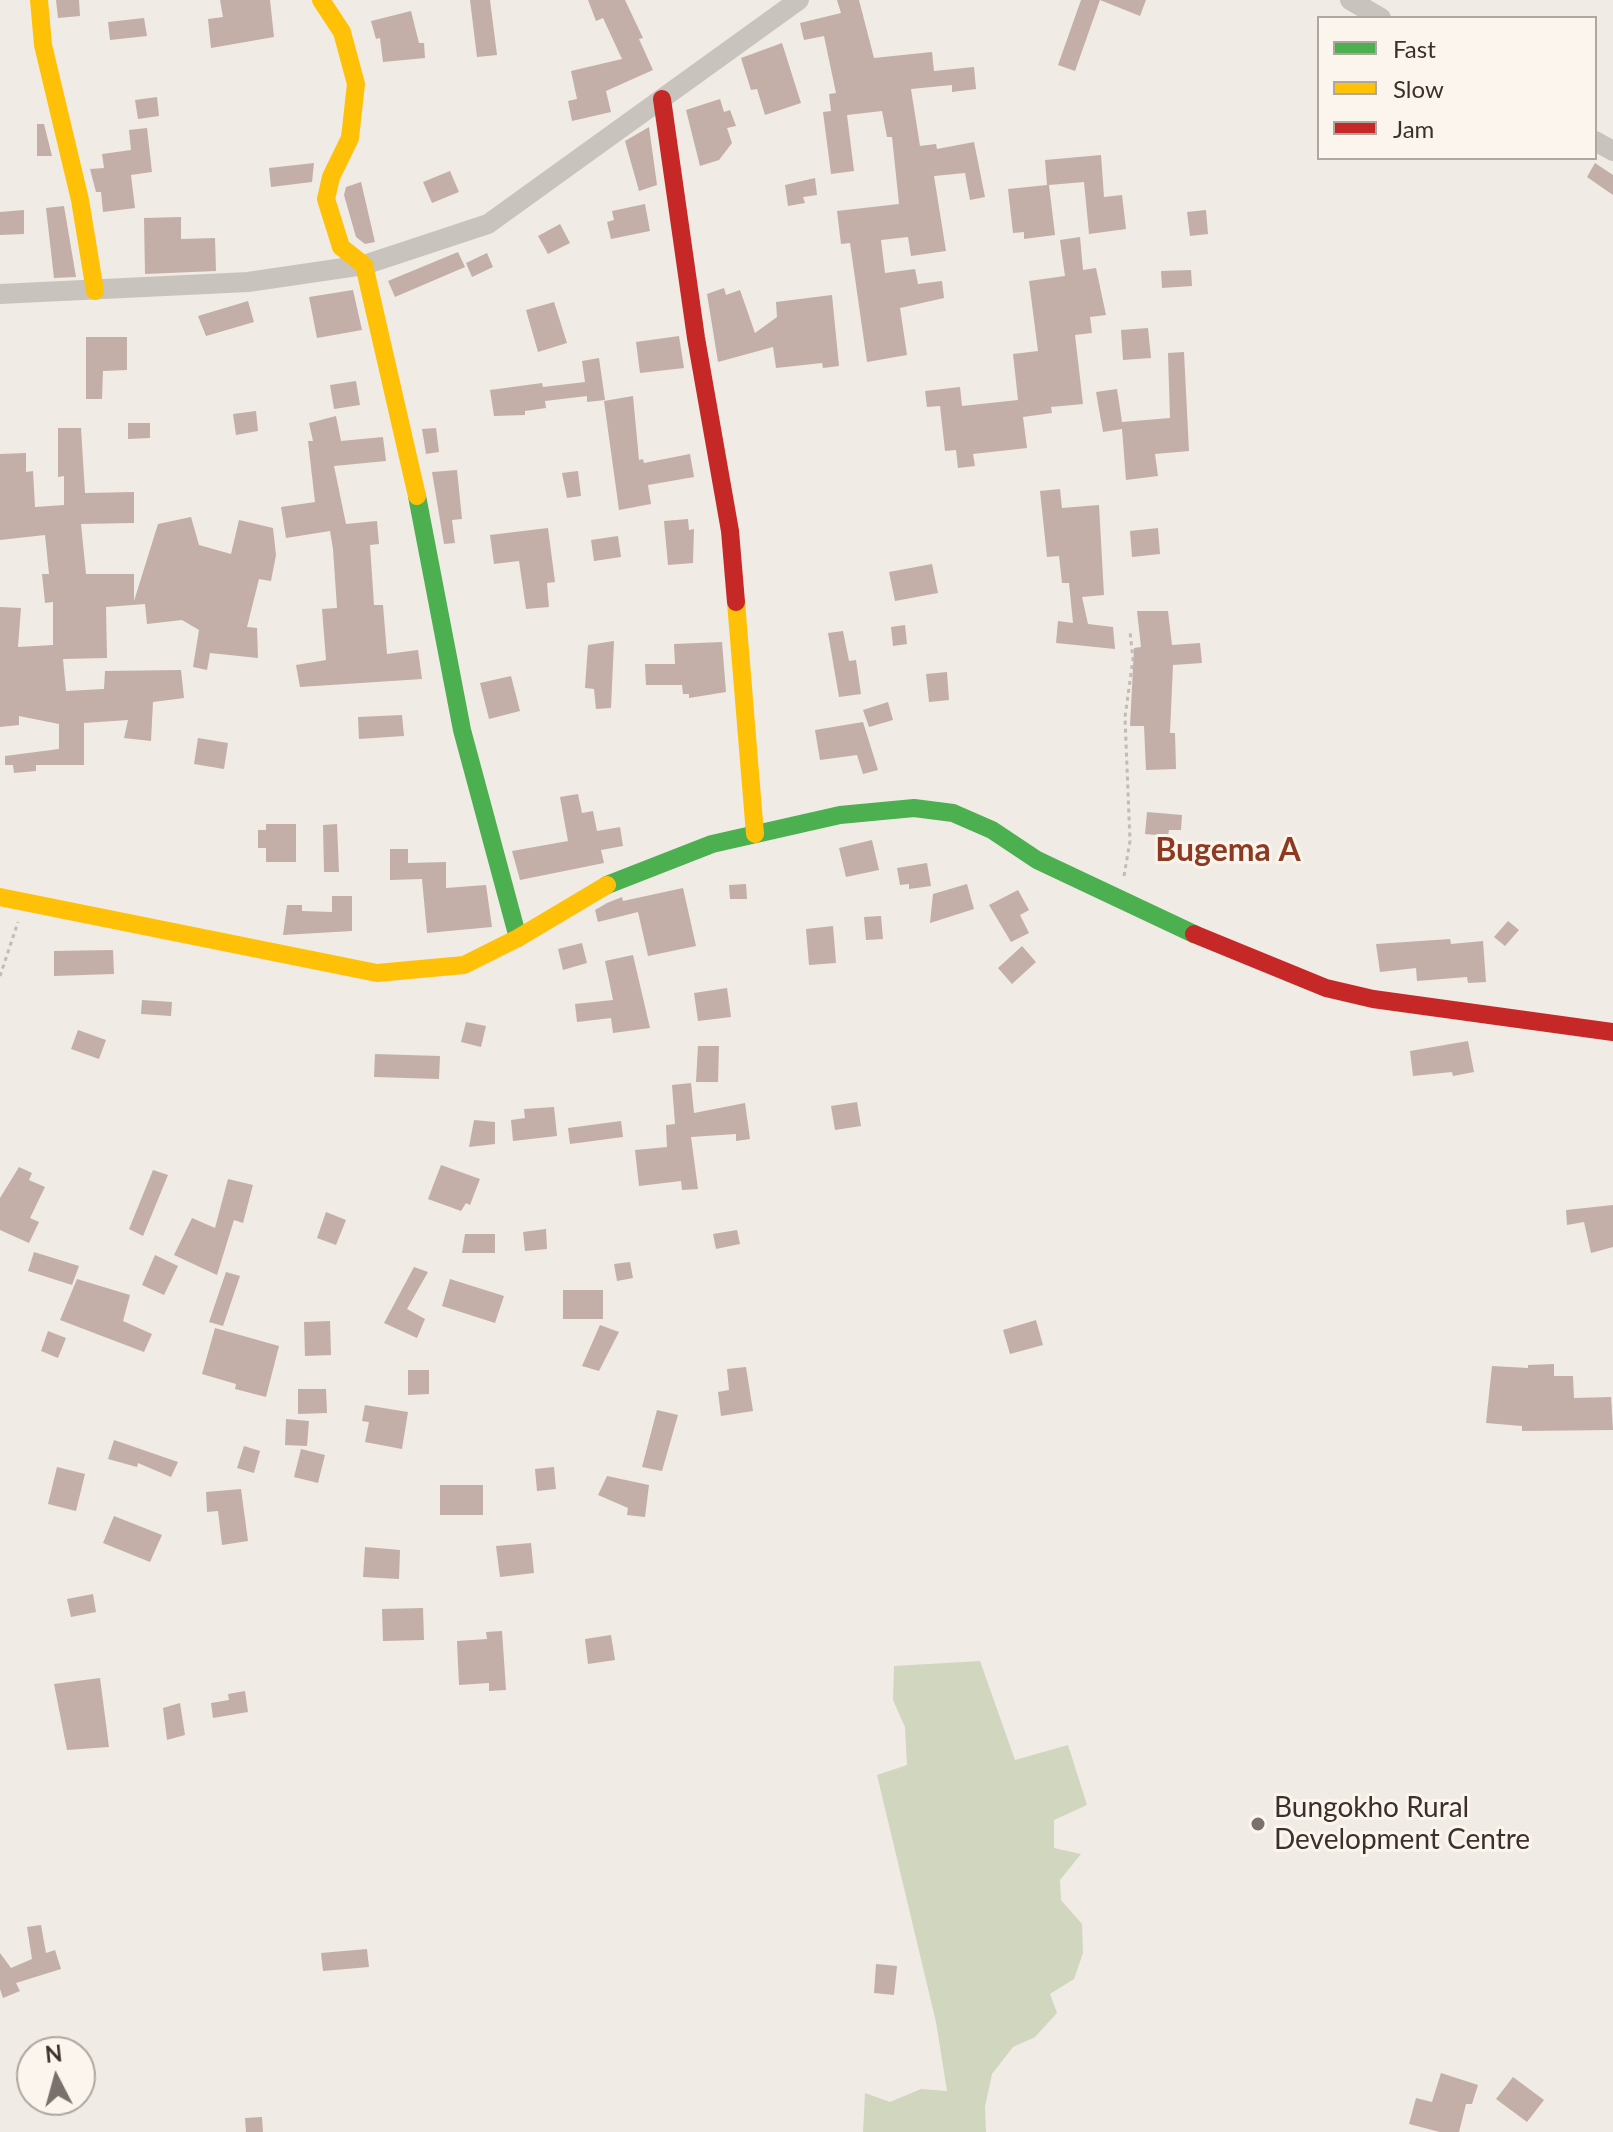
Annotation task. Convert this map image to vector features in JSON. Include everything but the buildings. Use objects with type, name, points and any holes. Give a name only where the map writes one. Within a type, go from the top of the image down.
[{"type":"street","points":[[39,0],[43,45],[80,200],[95,291]]},
{"type":"street","points":[[321,0],[342,32],[356,84],[350,138],[331,177],[326,199],[341,247],[364,265],[404,427],[462,730],[518,938]]},
{"type":"street","points":[[0,294],[248,282],[364,265],[488,224],[799,0]]},
{"type":"street","points":[[1350,0],[1378,16]]},
{"type":"street","points":[[662,99],[696,338],[730,531],[755,834]]},
{"type":"street","points":[[0,897],[377,973],[464,965],[518,938],[623,877],[712,844],[793,824],[872,811],[914,808],[953,813],[992,830],[1037,860],[1120,900],[1257,962],[1326,988],[1373,999],[1613,1032]]},
{"type":"path","points":[[1120,900],[1130,841],[1125,717],[1133,659],[1130,632]]},
{"type":"path","points":[[0,976],[23,903]]},
{"type":"green space","points":[[980,1661],[1015,1760],[1068,1745],[1087,1805],[1054,1820],[1054,1848],[1081,1854],[1060,1880],[1061,1900],[1082,1924],[1083,1953],[1074,1979],[1050,1994],[1057,2013],[1035,2037],[1013,2047],[992,2074],[985,2107],[986,2132],[863,2132],[865,2093],[890,2102],[921,2089],[947,2091],[936,2022],[877,1775],[907,1765],[905,1727],[893,1700],[894,1666]]},
{"type":"traffic: fast","points":[[417,496],[462,730],[518,938]]},
{"type":"traffic: fast","points":[[607,885],[712,844],[840,815],[914,808],[953,813],[992,830],[1037,860],[1194,934]]},
{"type":"traffic: slow","points":[[39,0],[43,45],[80,200],[95,291]]},
{"type":"traffic: slow","points":[[321,0],[342,32],[356,84],[350,138],[331,177],[326,199],[341,247],[364,265],[417,496]]},
{"type":"traffic: slow","points":[[736,602],[755,834]]},
{"type":"traffic: slow","points":[[0,897],[377,973],[464,965],[518,938],[607,885]]},
{"type":"traffic: jam","points":[[662,99],[696,338],[730,531],[736,602]]},
{"type":"traffic: jam","points":[[1194,934],[1326,988],[1373,999],[1613,1032]]},
{"type":"place","name":"Bungokho Rural Development Centre","points":[[1258,1824]]},
{"type":"district","name":"Bugema A","points":[[1228,851]]}]
